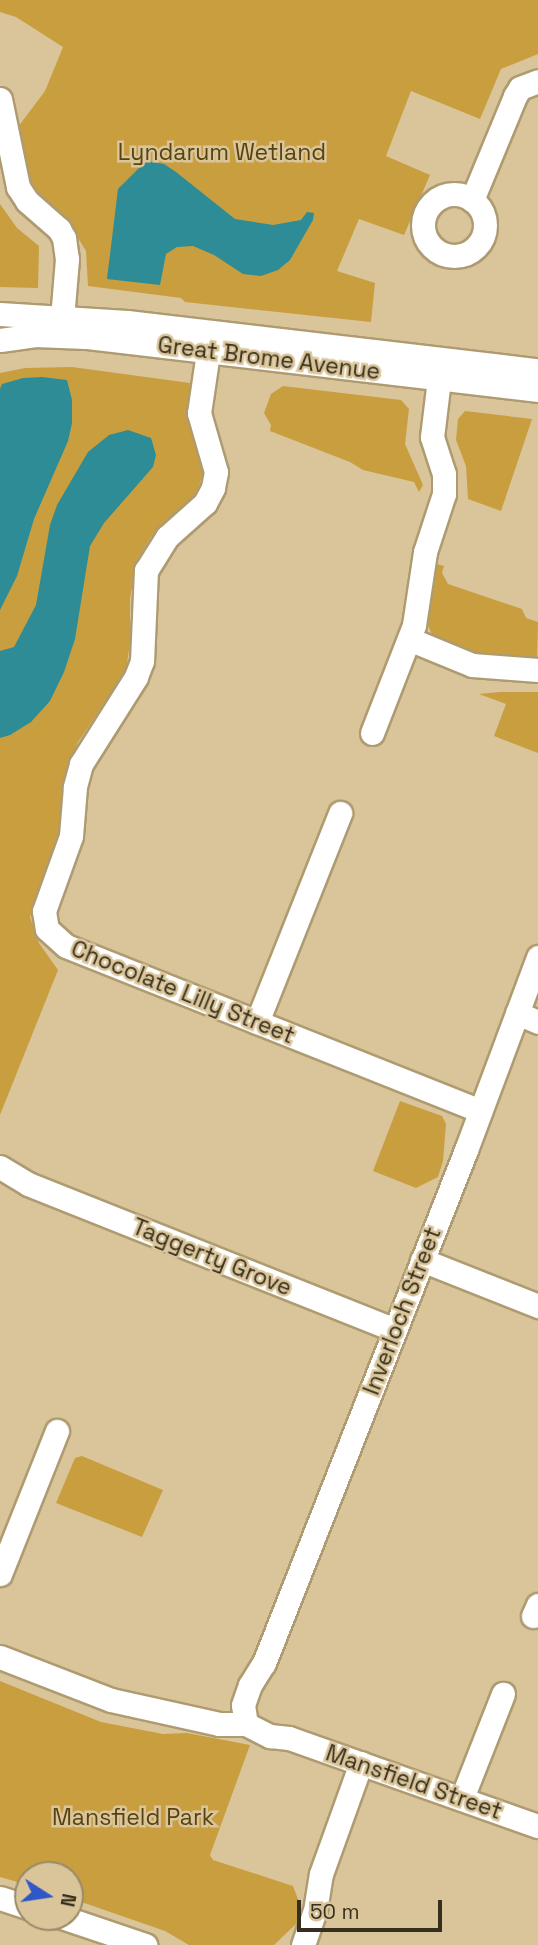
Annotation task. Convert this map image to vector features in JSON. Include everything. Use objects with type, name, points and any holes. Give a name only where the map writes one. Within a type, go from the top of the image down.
[{"type":"street","points":[[472,200],[515,96],[520,88],[538,81]]},
{"type":"street","points":[[0,99],[19,187],[27,201],[59,229],[64,238],[67,259],[62,325]]},
{"type":"street","name":"Great Brome Avenue","points":[[0,314],[62,325],[440,368],[538,370]]},
{"type":"street","name":"Great Brome Avenue","points":[[0,340],[62,325]]},
{"type":"street","name":"Chocolate Lilly Street","points":[[210,342],[200,413],[216,472],[213,488],[205,503],[167,537],[146,570],[142,662],[136,677],[80,764],[75,787],[71,836],[46,903],[45,921],[52,936],[66,946],[480,1111]]},
{"type":"street","points":[[372,733],[416,617],[425,552],[444,494],[444,474],[432,437],[440,368]]},
{"type":"street","name":"Great Brome Avenue","points":[[440,368],[538,390]]},
{"type":"street","points":[[409,639],[472,665],[538,670]]},
{"type":"street","points":[[257,1022],[340,813]]},
{"type":"street","name":"Inverloch Street","points":[[248,1713],[264,1663],[480,1111],[527,1018],[538,958]]},
{"type":"street","name":"Taggerty Grove","points":[[0,1167],[28,1185]]},
{"type":"street","name":"Taggerty Grove","points":[[0,1179],[28,1185],[396,1330]]},
{"type":"street","points":[[422,1260],[538,1306]]},
{"type":"street","points":[[0,1574],[57,1431]]},
{"type":"street","points":[[0,1657],[111,1700],[204,1718],[219,1724],[248,1713]]},
{"type":"street","points":[[462,1798],[503,1694]]},
{"type":"street","name":"Mansfield Street","points":[[248,1713],[289,1738],[538,1826]]},
{"type":"street","points":[[302,1942],[315,1911],[321,1874],[361,1763]]},
{"type":"street","points":[[84,1924],[145,1945]]},
{"type":"green space","name":"Lyndarum Wetland","points":[[0,0],[538,0],[538,54],[501,69],[480,119],[411,91],[386,156],[430,175],[404,235],[359,219],[337,271],[375,283],[371,322],[185,302],[181,298],[88,286],[86,251],[70,225],[36,196],[29,184],[18,127],[45,91],[63,47],[16,17],[0,12]]},
{"type":"green space","points":[[0,204],[17,228],[39,246],[38,288],[0,287]]},
{"type":"green space","points":[[72,367],[190,383],[188,416],[203,472],[196,497],[152,535],[137,560],[130,599],[130,643],[126,670],[78,742],[66,769],[59,838],[30,917],[39,943],[58,970],[0,1115],[0,373],[25,368]]},
{"type":"green space","points":[[283,386],[401,400],[409,409],[405,444],[423,485],[419,492],[414,482],[363,470],[350,462],[270,431],[271,425],[264,413],[271,394]]},
{"type":"green space","points":[[465,411],[532,419],[501,511],[468,499],[466,466],[456,440],[458,419]]},
{"type":"green space","points":[[433,563],[444,566],[442,573],[448,584],[522,609],[526,618],[538,622],[537,661],[488,660],[433,637],[427,623]]},
{"type":"green space","points":[[538,692],[538,753],[494,736],[506,704],[479,694]]},
{"type":"green space","points":[[400,1101],[442,1116],[446,1124],[443,1161],[438,1177],[416,1188],[373,1171]]},
{"type":"green space","points":[[82,1456],[163,1490],[142,1537],[56,1503],[75,1458]]},
{"type":"green space","name":"Mansfield Park","points":[[0,1681],[101,1722],[163,1734],[187,1733],[250,1745],[210,1855],[213,1860],[293,1886],[301,1907],[296,1924],[274,1945],[189,1945],[165,1931],[84,1903],[84,1861],[14,1861],[14,1881],[0,1877]]},
{"type":"water","points":[[146,161],[164,164],[235,219],[273,225],[301,220],[307,212],[314,213],[313,220],[290,260],[278,270],[261,276],[243,274],[214,255],[193,246],[177,247],[166,254],[160,285],[107,279],[118,189]]},
{"type":"water","points":[[23,378],[67,380],[72,400],[72,423],[68,441],[34,519],[17,576],[0,610],[0,389],[2,384]]},
{"type":"water","points":[[128,430],[151,438],[156,455],[153,467],[104,523],[90,546],[75,639],[64,672],[50,701],[31,722],[0,738],[0,651],[14,647],[36,605],[50,525],[57,505],[88,452],[109,435]]}]
